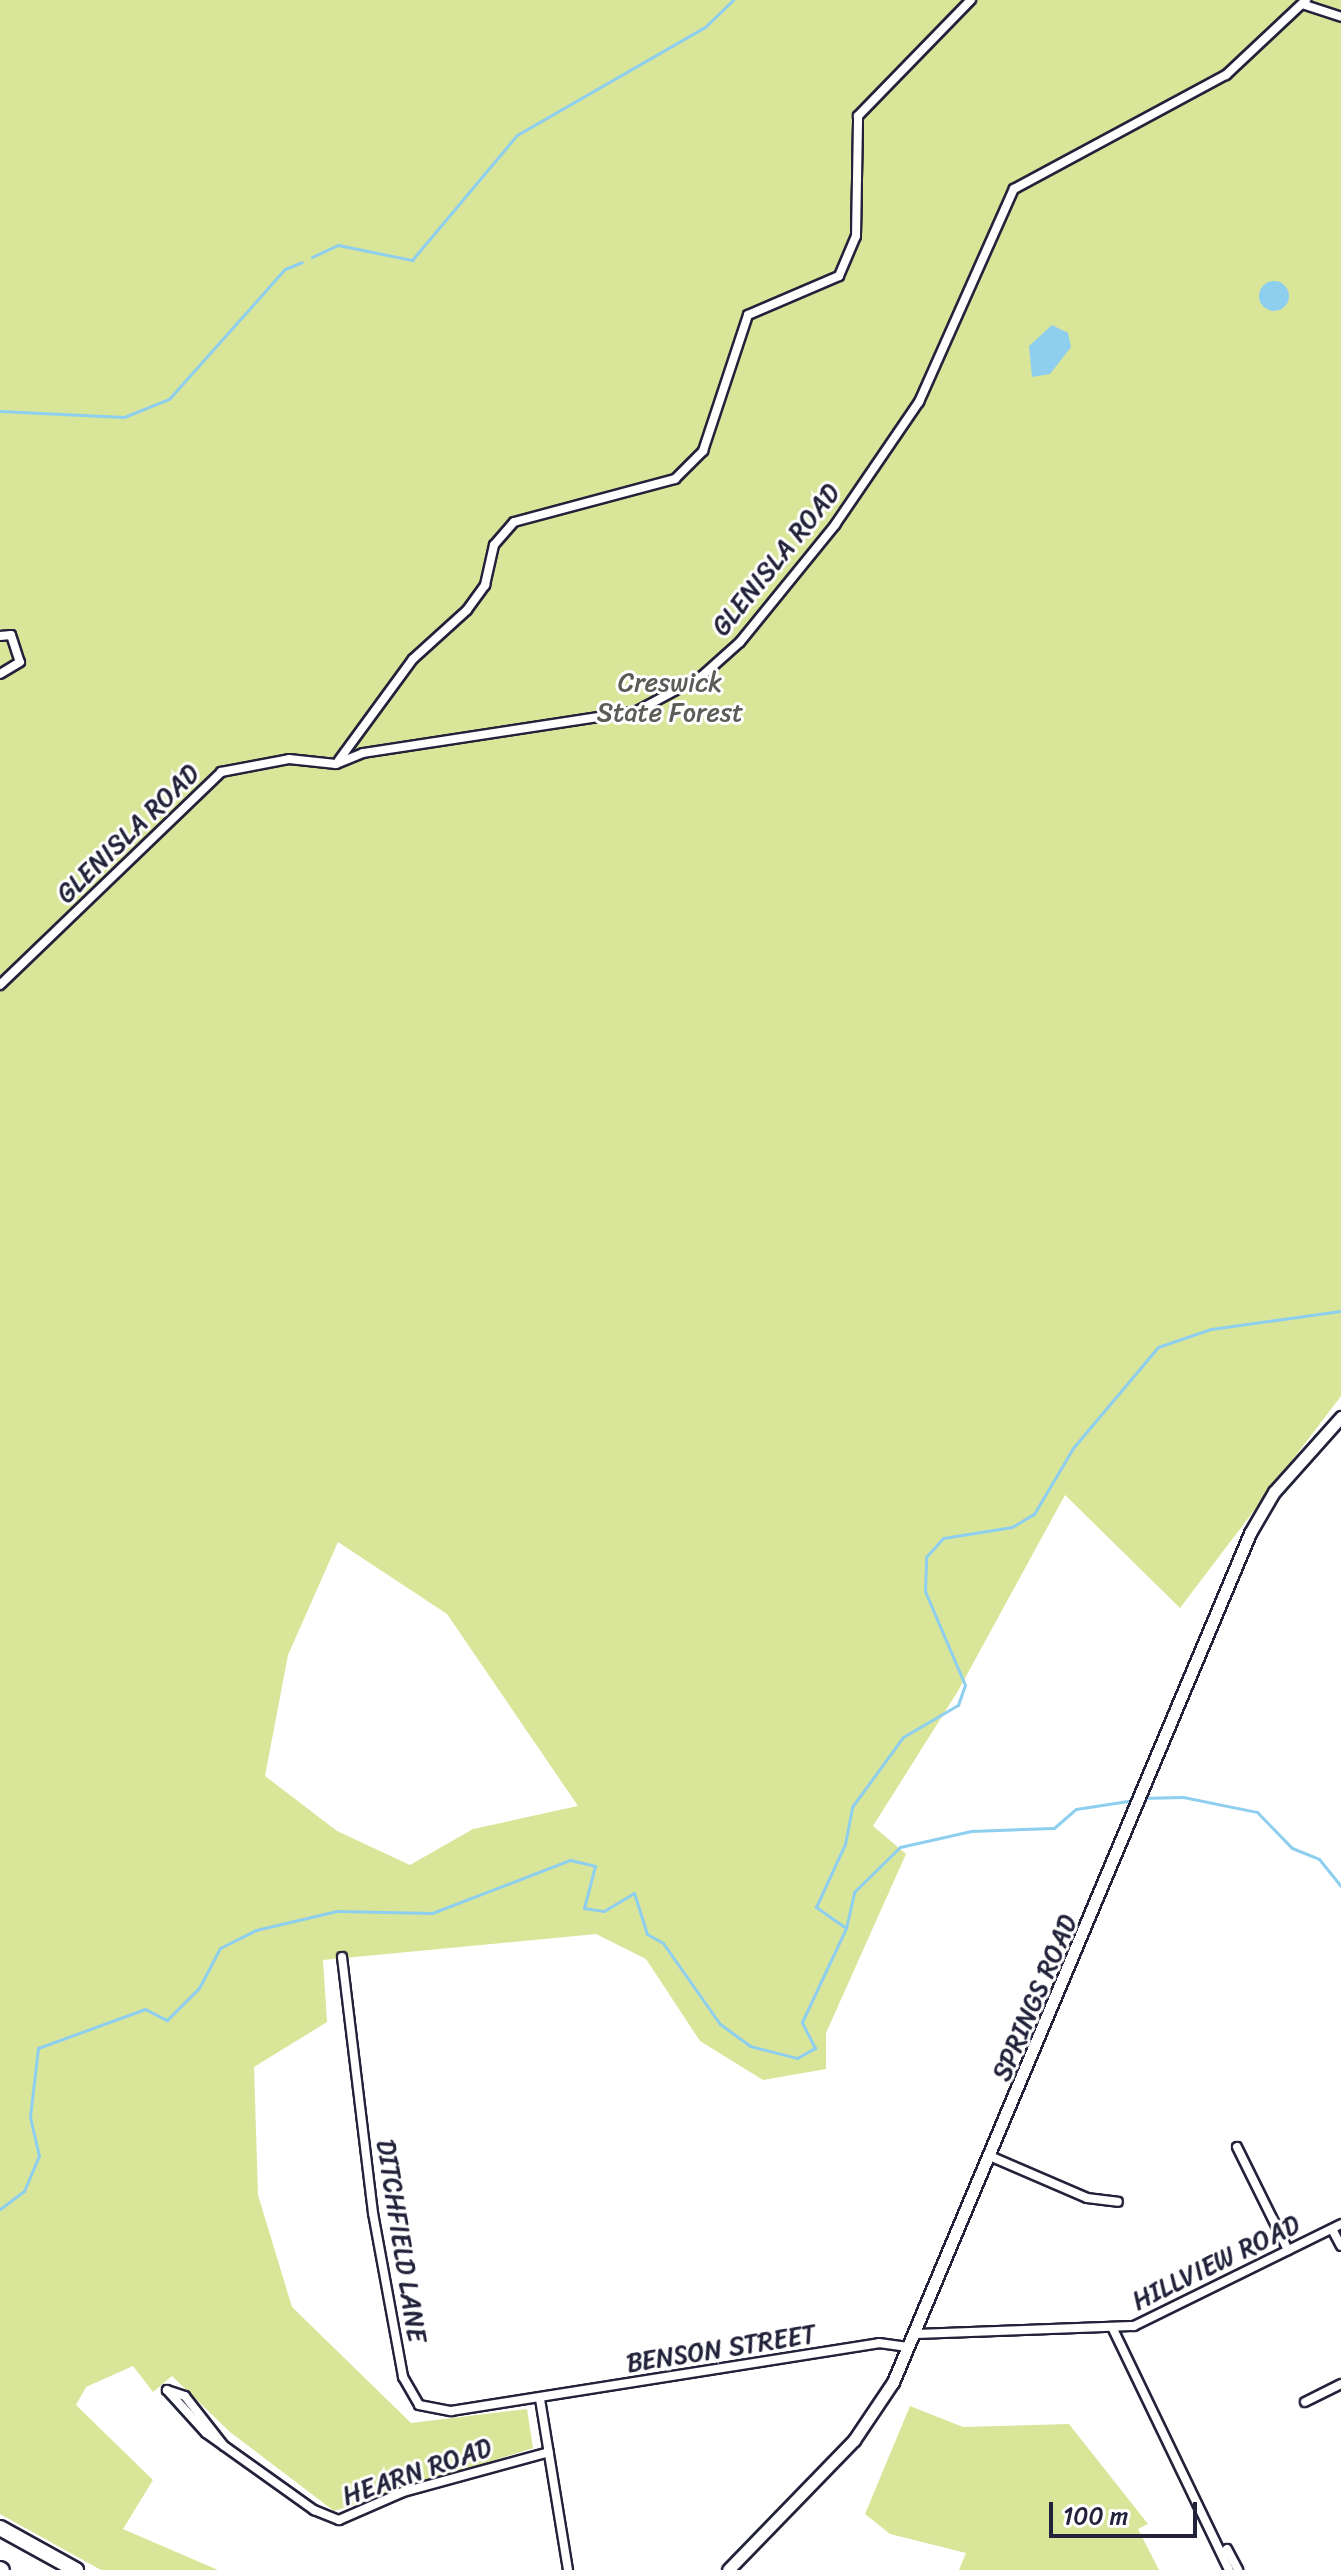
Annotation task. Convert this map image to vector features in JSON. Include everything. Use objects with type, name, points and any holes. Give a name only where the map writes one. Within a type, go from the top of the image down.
[{"type":"highway","points":[[0,2528],[76,2570]]},
{"type":"street","points":[[336,764],[374,722],[413,659],[467,610],[485,585],[494,545],[514,522],[675,479],[703,451],[748,315],[839,276],[856,236],[858,116],[971,0]]},
{"type":"street","points":[[1305,3],[1341,17]]},
{"type":"street","name":"GLENISLA ROAD","points":[[0,985],[221,772],[289,759],[336,764],[363,753],[637,711],[702,676],[740,642],[835,525],[919,402],[1014,189],[1226,75],[1305,3]]},
{"type":"street","points":[[0,636],[11,635],[20,662],[0,674]]},
{"type":"street","name":"SPRINGS ROAD","points":[[728,2570],[862,2431],[908,2347],[992,2157],[1261,1511],[1341,1417]]},
{"type":"street","name":"DITCHFIELD LANE","points":[[342,1957],[373,2213],[408,2392],[422,2406],[443,2411],[540,2399]]},
{"type":"street","points":[[1237,2147],[1288,2250]]},
{"type":"street","points":[[992,2157],[1087,2198],[1118,2202]]},
{"type":"street","points":[[1337,2226],[1341,2246]]},
{"type":"street","name":"HILLVIEW ROAD","points":[[914,2334],[1113,2329],[1146,2321],[1337,2226]]},
{"type":"street","points":[[1113,2329],[1238,2570]]},
{"type":"street","name":"BENSON STREET","points":[[540,2399],[879,2343],[908,2347]]},
{"type":"street","points":[[1305,2402],[1341,2384]]},
{"type":"street","name":"HEARN ROAD","points":[[224,2446],[185,2396],[167,2390],[184,2416],[224,2446],[314,2510],[342,2521],[403,2492],[549,2452]]},
{"type":"street","points":[[540,2399],[568,2570]]},
{"type":"street","points":[[1221,2542],[1229,2570]]},
{"type":"green space","name":"Creswick State Forest","points":[[0,0],[1341,0],[1341,1396],[1180,1608],[1065,1495],[958,1691],[873,1826],[906,1854],[826,2033],[826,2069],[763,2080],[700,2041],[646,1959],[596,1934],[323,1960],[327,2022],[254,2067],[258,2195],[292,2307],[411,2423],[527,2409],[533,2448],[334,2511],[230,2432],[172,2376],[153,2392],[133,2366],[86,2387],[76,2405],[153,2480],[123,2529],[218,2570],[101,2570],[0,2514]],"holes":[[[338,1542],[447,1614],[578,1806],[473,1829],[410,1865],[337,1831],[265,1776],[288,1655]]]},
{"type":"green space","points":[[910,2406],[963,2427],[1069,2424],[1148,2524],[1138,2529],[1159,2570],[959,2570],[966,2553],[890,2534],[865,2514]]},
{"type":"water","points":[[1274,281],[1284,286],[1289,296],[1284,306],[1274,311],[1264,306],[1259,296],[1264,286]]},
{"type":"water","points":[[1052,325],[1068,333],[1071,347],[1050,374],[1032,377],[1029,346]]},
{"type":"waterway","points":[[312,257],[338,245],[412,260],[517,135],[705,27],[733,0]]},
{"type":"waterway","points":[[0,411],[124,417],[169,399],[285,269],[302,262]]},
{"type":"waterway","points":[[846,1928],[816,1907],[845,1844],[852,1807],[903,1737],[958,1705],[965,1685],[925,1591],[926,1557],[943,1538],[1012,1527],[1034,1514],[1073,1448],[1158,1347],[1211,1329],[1341,1311]]},
{"type":"waterway","points":[[1141,1798],[1183,1797],[1257,1812],[1292,1848],[1319,1859],[1341,1886]]},
{"type":"waterway","points":[[0,2209],[24,2191],[39,2156],[30,2117],[38,2048],[145,2009],[167,2020],[199,1988],[220,1948],[256,1930],[337,1911],[432,1913],[570,1860],[595,1866],[584,1908],[604,1911],[634,1893],[647,1934],[663,1943],[720,2024],[750,2046],[797,2058],[815,2048],[802,2022],[846,1928],[854,1892],[900,1847],[971,1831],[1054,1828],[1076,1809],[1134,1800]]}]
